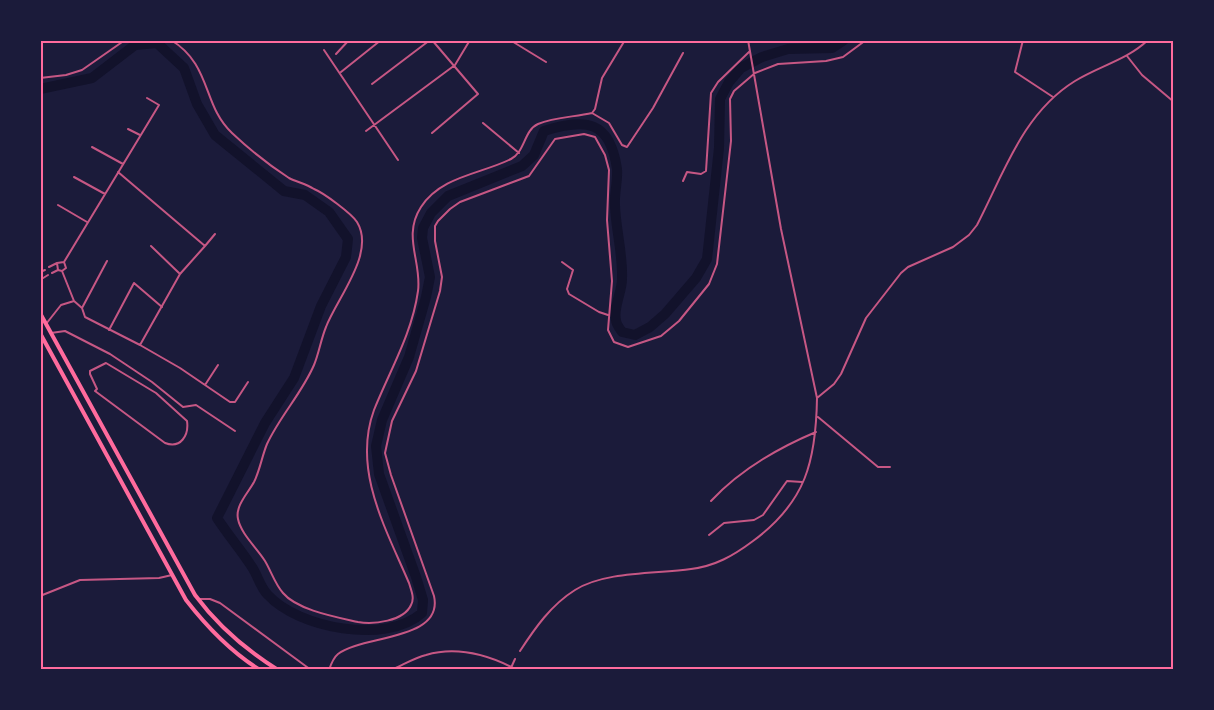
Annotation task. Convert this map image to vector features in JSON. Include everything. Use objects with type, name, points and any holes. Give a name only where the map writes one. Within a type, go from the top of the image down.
[{"type":"main road","points":[[40,313],[198,599],[211,616],[242,644],[278,669]]},
{"type":"main road","points":[[40,333],[186,600],[228,646],[260,669]]},
{"type":"street","points":[[40,78],[66,75],[82,70],[124,40]]},
{"type":"street","points":[[171,40],[188,52],[198,65],[215,108],[225,126],[260,157],[291,179],[316,189],[357,222],[363,245],[358,264],[327,325],[314,366],[268,443],[255,480],[238,513],[241,527],[264,559],[282,592],[292,601],[310,609],[352,621],[374,623],[394,618],[407,611],[412,604],[413,595],[372,493],[367,469],[367,448],[375,410],[410,328],[417,299],[418,269],[412,244],[419,210],[426,200],[439,189],[460,177],[510,160],[519,153],[529,134],[539,123],[592,113],[609,123],[622,145],[627,147],[653,108],[683,52]]},
{"type":"street","points":[[336,54],[349,40]]},
{"type":"street","points":[[340,73],[381,40]]},
{"type":"street","points":[[372,84],[431,40],[478,94],[432,133]]},
{"type":"street","points":[[366,131],[455,65],[470,40]]},
{"type":"street","points":[[510,40],[546,62]]},
{"type":"street","points":[[592,113],[602,78],[625,40]]},
{"type":"street","points":[[520,651],[551,609],[575,590],[600,579],[692,569],[715,564],[733,556],[760,536],[786,510],[795,499],[807,472],[816,432],[817,398],[781,229],[748,40]]},
{"type":"street","points":[[328,669],[340,652],[358,643],[405,634],[420,626],[429,618],[435,606],[434,596],[385,453],[392,421],[416,371],[440,291],[442,277],[435,241],[435,226],[438,221],[460,202],[529,176],[555,139],[584,134],[595,137],[605,154],[609,170],[607,220],[612,273],[608,330],[614,342],[628,346],[654,339],[679,321],[709,284],[717,264],[731,141],[730,99],[739,86],[755,73],[778,64],[826,61],[843,57],[866,40]]},
{"type":"street","points":[[1023,40],[1015,72],[1053,97]]},
{"type":"street","points":[[817,398],[834,384],[841,374],[866,318],[901,273],[908,267],[953,247],[969,235],[977,225],[1016,145],[1043,107],[1074,81],[1127,56],[1148,40]]},
{"type":"street","points":[[324,50],[398,160]]},
{"type":"street","points":[[683,181],[687,172],[700,174],[706,171],[711,93],[718,82],[751,53]]},
{"type":"street","points":[[1127,56],[1142,75],[1173,102]]},
{"type":"street","points":[[62,271],[66,266],[64,262],[159,105],[147,98]]},
{"type":"street","points":[[483,123],[519,153]]},
{"type":"street","points":[[128,129],[140,135]]},
{"type":"street","points":[[92,147],[123,164]]},
{"type":"street","points":[[118,172],[205,246]]},
{"type":"street","points":[[74,177],[105,194]]},
{"type":"street","points":[[58,205],[88,222]]},
{"type":"street","points":[[140,345],[180,274],[215,234]]},
{"type":"street","points":[[151,246],[180,274]]},
{"type":"street","points":[[49,267],[60,261],[64,262]]},
{"type":"street","points":[[82,308],[107,261]]},
{"type":"street","points":[[562,262],[573,270],[567,289],[568,294],[608,315]]},
{"type":"street","points":[[57,263],[58,270]]},
{"type":"street","points":[[40,272],[45,270]]},
{"type":"street","points":[[52,273],[62,271]]},
{"type":"street","points":[[62,271],[74,301],[82,308],[85,317],[140,345],[230,402],[234,402],[248,382]]},
{"type":"street","points":[[40,280],[48,275]]},
{"type":"street","points":[[109,330],[135,283],[162,307]]},
{"type":"street","points":[[46,324],[61,305],[74,301]]},
{"type":"street","points":[[51,333],[65,331],[110,354],[152,382],[183,407],[196,405],[235,432]]},
{"type":"street","points":[[106,363],[110,364],[156,393],[187,421],[189,424],[186,437],[182,442],[171,445],[165,443],[95,391],[97,389],[90,371],[106,363]]},
{"type":"street","points":[[205,386],[218,365]]},
{"type":"street","points":[[817,416],[878,467],[890,467]]},
{"type":"street","points":[[711,501],[723,488],[772,454],[816,432]]},
{"type":"street","points":[[709,535],[724,523],[754,520],[763,515],[787,481],[803,482]]},
{"type":"street","points":[[40,596],[80,580],[159,578],[172,575]]},
{"type":"street","points":[[198,599],[210,599],[225,607],[311,669]]},
{"type":"street","points":[[391,669],[426,655],[455,651],[484,656],[516,669]]},
{"type":"street","points":[[510,668],[515,659]]},
{"type":"waterway","points":[[40,89],[92,78],[135,45],[157,43],[184,68],[197,104],[215,135],[284,191],[305,195],[329,212],[348,239],[346,257],[321,306],[294,378],[265,423],[217,518],[252,567],[265,592],[282,607],[320,624],[365,630],[406,623],[422,613],[423,600],[416,577],[379,474],[376,446],[382,420],[409,357],[426,297],[430,277],[422,238],[423,228],[431,213],[448,196],[522,166],[534,155],[544,131],[584,124],[594,127],[602,132],[609,141],[617,169],[615,206],[622,279],[615,315],[616,322],[622,332],[635,335],[650,327],[665,314],[696,278],[707,259],[719,148],[720,99],[729,82],[741,68],[762,57],[788,49],[832,48],[844,40]]}]
